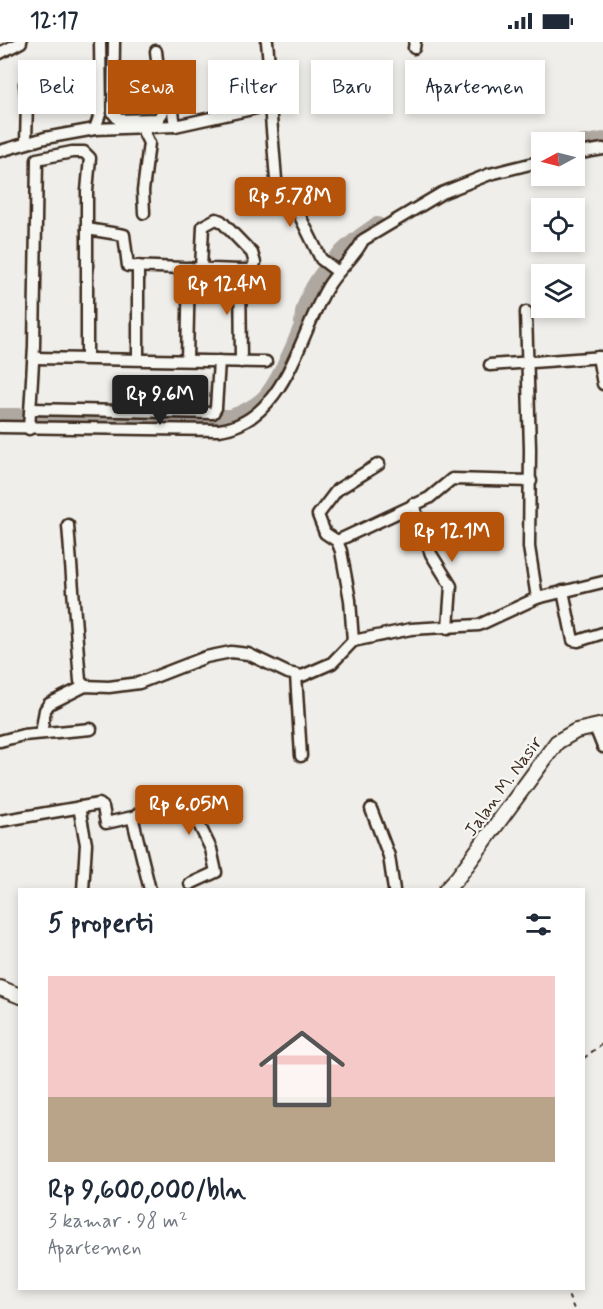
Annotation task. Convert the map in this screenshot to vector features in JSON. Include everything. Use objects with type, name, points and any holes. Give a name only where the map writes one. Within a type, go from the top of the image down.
[{"type":"street","points":[[0,52],[21,42]]},
{"type":"street","points":[[95,129],[101,111],[100,42]]},
{"type":"street","points":[[114,42],[114,113],[119,120],[158,120],[164,112],[155,46]]},
{"type":"street","points":[[267,42],[269,60]]},
{"type":"street","points":[[155,46],[170,90],[175,126]]},
{"type":"street","points":[[26,144],[27,114]]},
{"type":"street","points":[[0,151],[95,129],[175,126],[229,114]]},
{"type":"street","points":[[271,114],[277,192],[292,200],[321,259],[338,272]]},
{"type":"street","points":[[141,127],[149,143],[143,191],[144,213]]},
{"type":"street","points":[[585,152],[603,149]]},
{"type":"street","points":[[31,419],[37,159],[72,152],[88,155],[87,358]]},
{"type":"street","points":[[31,419],[219,430],[236,425],[257,412],[274,394],[327,287],[338,272],[357,254],[363,240],[442,193],[490,174],[531,164]]},
{"type":"street","points":[[87,229],[124,235],[126,264],[138,266],[201,269],[254,269],[253,255],[222,221],[216,219],[203,226],[201,269]]},
{"type":"street","points":[[138,266],[138,359]]},
{"type":"street","points":[[187,360],[189,268]]},
{"type":"street","points":[[240,270],[241,362]]},
{"type":"street","points":[[526,312],[531,481],[529,547],[537,598]]},
{"type":"street","points":[[490,365],[526,360],[600,357],[603,384]]},
{"type":"street","points":[[34,358],[266,362]]},
{"type":"street","points":[[0,427],[31,419],[213,413],[216,408],[219,360]]},
{"type":"street","points":[[353,641],[347,577],[337,541],[325,533],[318,518],[319,510],[337,490],[379,464]]},
{"type":"street","points":[[337,541],[429,498],[454,478],[531,481]]},
{"type":"street","points":[[413,504],[430,554],[451,586],[448,628]]},
{"type":"street","points":[[68,525],[80,681],[84,686]]},
{"type":"street","points":[[42,732],[45,710],[49,704],[84,686],[109,687],[139,683],[206,657],[231,652],[248,654],[296,675],[308,674],[324,668],[344,653],[353,641],[411,629],[448,628],[484,623],[537,598],[603,582]]},
{"type":"street","points":[[563,591],[573,640],[578,641],[603,633]]},
{"type":"street","points":[[296,675],[301,756]]},
{"type":"street","points":[[599,726],[603,747]]},
{"type":"street","name":"Jalan M. Nasir","points":[[448,888],[557,742],[567,734],[599,726]]},
{"type":"street","points":[[0,741],[42,732],[91,729]]},
{"type":"street","points":[[0,821],[99,804],[103,807],[106,823],[184,808],[192,810],[211,849],[216,872],[190,884]]},
{"type":"street","points":[[79,807],[86,844],[83,888]]},
{"type":"street","points":[[372,809],[389,856],[394,888]]},
{"type":"street","points":[[134,817],[150,888]]},
{"type":"street","points":[[0,988],[18,995]]},
{"type":"path","points":[[585,1057],[603,1043]]},
{"type":"path","points":[[566,1290],[574,1309]]},
{"type":"waterway","points":[[585,145],[603,142]]},
{"type":"waterway","points":[[0,418],[232,419],[248,412],[264,401],[281,377],[304,326],[306,309],[318,284],[345,252],[377,227]]}]
